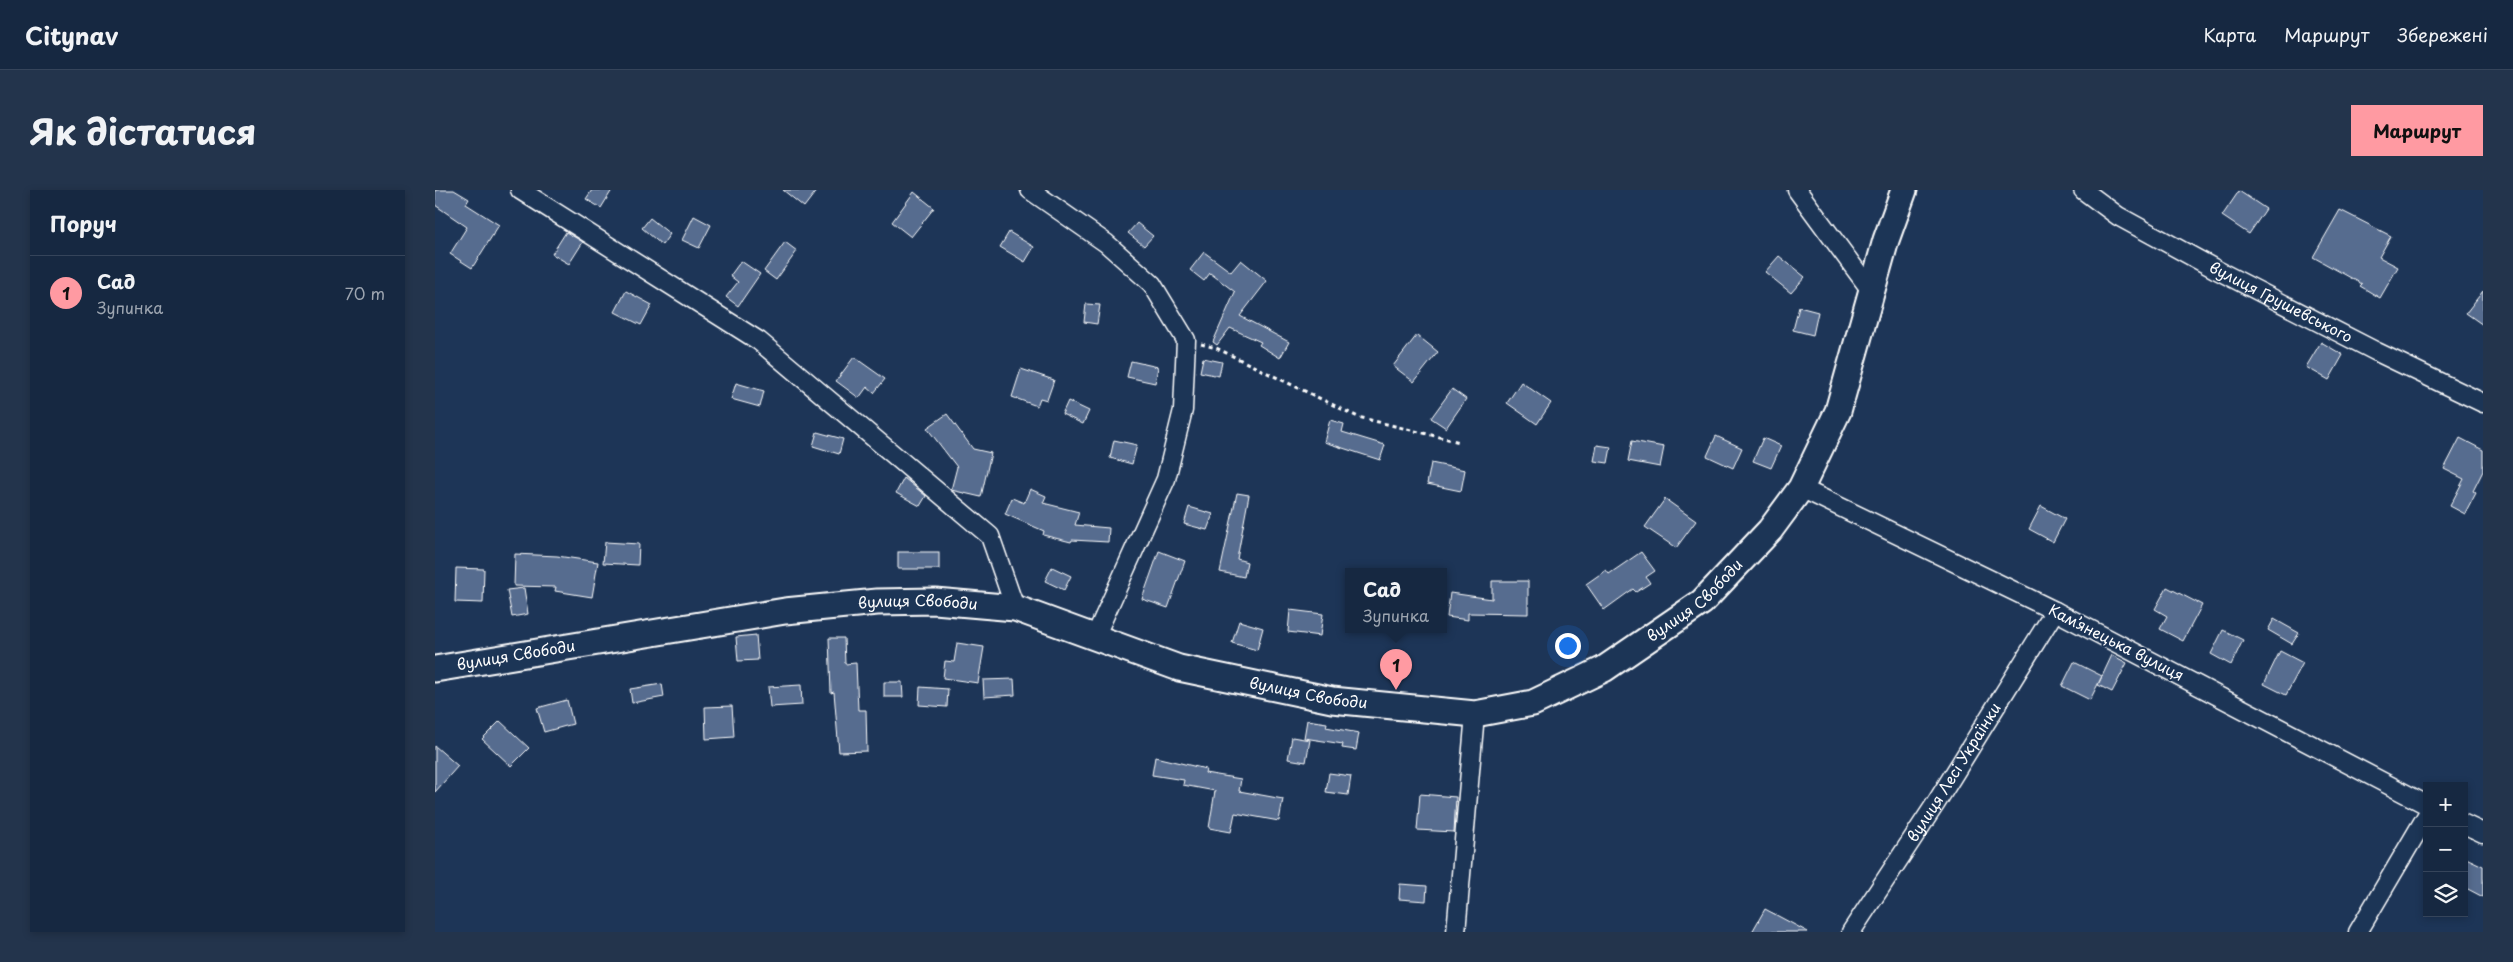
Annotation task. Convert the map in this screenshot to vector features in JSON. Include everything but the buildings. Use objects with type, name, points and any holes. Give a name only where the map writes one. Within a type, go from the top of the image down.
[{"type":"street","points":[[520,190],[759,341],[990,536],[1015,608]]},
{"type":"street","points":[[1030,190],[1106,243],[1152,284],[1186,340],[1183,410],[1166,479],[1095,637]]},
{"type":"street","points":[[1797,190],[1872,292]]},
{"type":"street","name":"вулиця Свободи","points":[[435,670],[785,611],[877,602],[935,601],[1015,608],[1179,668],[1332,700],[1475,714],[1533,703],[1604,670],[1702,602],[1770,530],[1801,488],[1838,411],[1886,240],[1904,190]]},
{"type":"street","name":"вулиця Грушевського","points":[[2083,190],[2118,216],[2208,265],[2377,352],[2483,403]]},
{"type":"street","name":"Камʼянецька вулиця","points":[[1801,488],[2055,611],[2423,803]]},
{"type":"street","name":"вулиця Лесі Українки","points":[[1851,932],[1936,803],[2055,611]]},
{"type":"street","points":[[1456,932],[1475,714]]},
{"type":"street","points":[[2358,932],[2423,822]]},
{"type":"street","points":[[2468,826],[2483,833]]},
{"type":"path","points":[[1186,340],[1216,348],[1358,418],[1460,442]]},
{"type":"place","name":"Сад","points":[[1396,690]]}]
